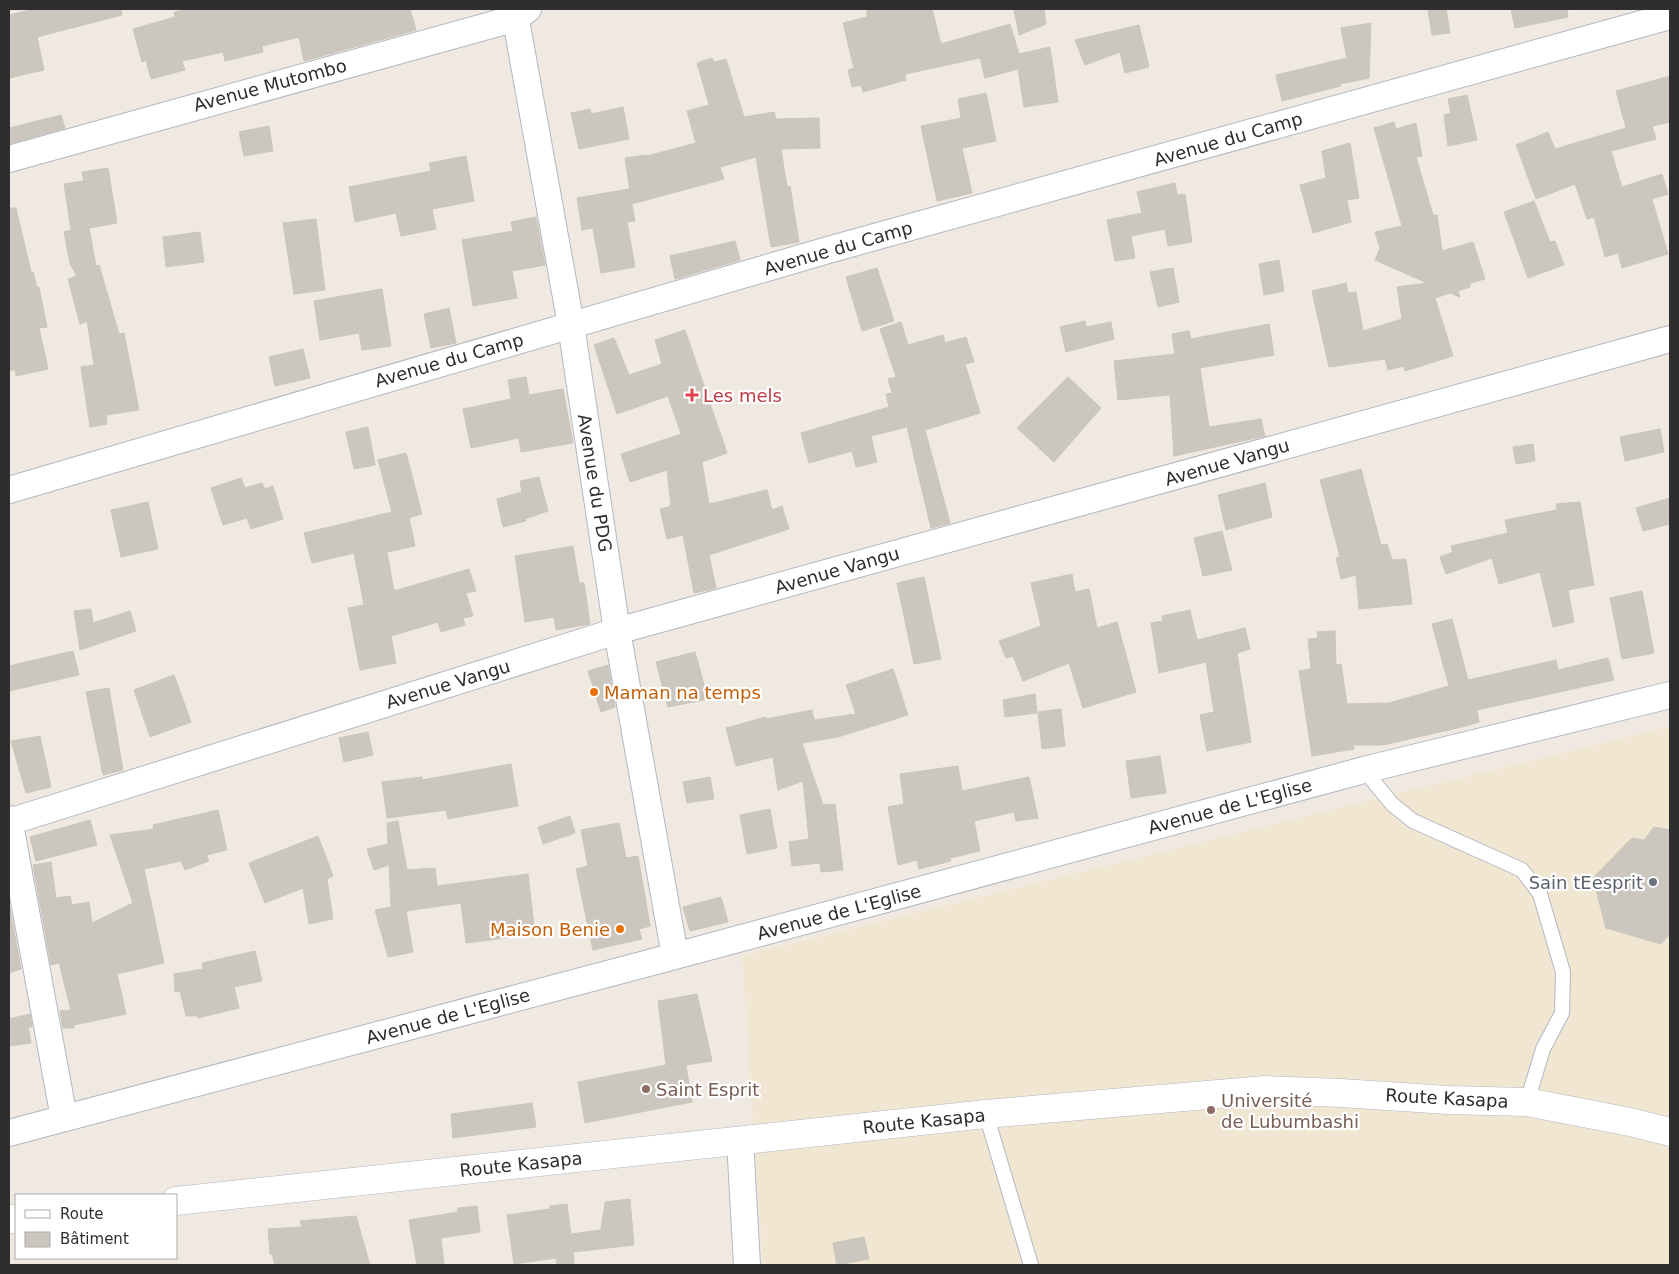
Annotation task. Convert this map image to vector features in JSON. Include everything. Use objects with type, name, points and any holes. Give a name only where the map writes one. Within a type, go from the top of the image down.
[{"type":"main road","name":"Route Kasapa","points":[[178,1201],[986,1114],[1265,1090],[1448,1100],[1527,1102],[1630,1122],[1670,1132]]},
{"type":"street","name":"Avenue Mutombo","points":[[9,159],[520,12]]},
{"type":"street","name":"Avenue du PDG","points":[[520,12],[571,325],[617,631],[674,956]]},
{"type":"street","name":"Avenue du Camp","points":[[9,490],[828,250],[1670,16]]},
{"type":"street","name":"Avenue Vangu","points":[[9,821],[617,631],[1670,339]]},
{"type":"street","name":"Avenue de L'Eglise","points":[[9,1132],[674,956],[1364,770],[1670,695]]},
{"type":"street","points":[[9,821],[64,1118]]},
{"type":"street","points":[[740,1140],[747,1265]]},
{"type":"lane","points":[[1364,770],[1392,804],[1413,821],[1522,870],[1540,894],[1564,972],[1562,1012],[1543,1049],[1527,1102]]},
{"type":"lane","points":[[986,1114],[1031,1265]]},
{"type":"shaded area","name":"Université de Lubumbashi","points":[[1670,726],[1670,1265],[763,1265],[742,956]]},
{"type":"building","points":[[35,9],[121,9],[122,15],[37,37],[44,70],[9,78],[9,15]]},
{"type":"building","points":[[192,9],[410,9],[416,30],[304,61],[299,37],[262,46],[263,52],[225,61],[223,52],[182,61],[185,70],[151,79],[146,60],[142,62],[133,29],[175,17],[174,12]]},
{"type":"building","points":[[867,9],[932,9],[941,44],[1010,24],[1019,54],[1050,47],[1058,102],[1024,107],[1018,69],[985,78],[980,58],[905,74],[906,80],[863,92],[861,85],[852,87],[848,70],[854,68],[843,23],[867,17]]},
{"type":"building","points":[[1014,9],[1044,9],[1046,24],[1019,35]]},
{"type":"building","points":[[1428,9],[1446,9],[1450,33],[1432,35]]},
{"type":"building","points":[[1511,9],[1567,9],[1568,17],[1515,28]]},
{"type":"building","points":[[1371,23],[1369,78],[1340,84],[1341,86],[1282,101],[1276,75],[1347,58],[1341,28]]},
{"type":"building","points":[[1139,25],[1149,67],[1125,73],[1120,52],[1085,65],[1075,40]]},
{"type":"building","points":[[712,58],[714,62],[726,59],[744,117],[774,112],[776,119],[819,118],[820,148],[781,149],[787,187],[790,186],[799,242],[771,247],[756,157],[720,167],[724,179],[632,204],[625,158],[647,156],[696,143],[687,111],[709,105],[697,63]]},
{"type":"building","points":[[1670,76],[1670,122],[1652,126],[1656,139],[1611,151],[1622,187],[1662,174],[1668,194],[1652,199],[1668,254],[1622,268],[1618,253],[1605,257],[1594,217],[1587,219],[1575,184],[1536,199],[1516,145],[1548,132],[1555,149],[1626,128],[1616,91]]},
{"type":"building","points":[[986,93],[996,141],[962,148],[972,193],[937,201],[921,126],[961,118],[958,99]]},
{"type":"building","points":[[1467,95],[1477,140],[1448,146],[1444,115],[1451,113],[1448,99]]},
{"type":"building","points":[[623,107],[629,139],[579,149],[571,113],[590,109],[591,114]]},
{"type":"building","points":[[61,115],[65,128],[9,144],[9,128]]},
{"type":"building","points":[[1394,122],[1396,129],[1416,123],[1422,156],[1416,157],[1433,215],[1437,215],[1442,251],[1473,242],[1485,279],[1470,283],[1470,287],[1458,291],[1460,297],[1450,293],[1435,298],[1453,356],[1405,371],[1403,366],[1388,370],[1385,359],[1329,367],[1312,291],[1346,283],[1348,293],[1356,292],[1363,331],[1402,319],[1397,287],[1427,283],[1375,260],[1380,248],[1375,232],[1402,226],[1374,128]]},
{"type":"building","points":[[269,126],[273,151],[244,156],[239,132]]},
{"type":"building","points":[[1350,143],[1359,198],[1347,200],[1351,222],[1313,233],[1300,185],[1326,178],[1322,151]]},
{"type":"building","points":[[466,156],[474,201],[432,209],[436,229],[401,236],[396,213],[355,222],[349,187],[431,171],[429,163]]},
{"type":"building","points":[[108,168],[117,223],[89,228],[96,266],[99,265],[119,334],[124,333],[139,410],[106,415],[107,424],[90,427],[81,367],[94,365],[87,321],[80,324],[68,279],[77,276],[70,264],[64,232],[71,230],[64,184],[84,181],[82,172]]},
{"type":"building","points":[[1175,183],[1177,195],[1185,194],[1192,242],[1168,246],[1165,229],[1131,236],[1135,258],[1115,261],[1107,220],[1142,213],[1137,192]]},
{"type":"building","points":[[629,189],[635,221],[627,222],[635,267],[601,273],[593,228],[582,230],[577,198]]},
{"type":"building","points":[[1534,201],[1550,242],[1555,241],[1564,265],[1528,278],[1504,212]]},
{"type":"building","points":[[9,208],[16,208],[31,272],[33,272],[37,288],[39,287],[47,327],[39,328],[48,369],[16,376],[15,369],[9,371]]},
{"type":"building","points":[[536,217],[545,265],[512,271],[517,298],[473,306],[462,240],[513,231],[511,222]]},
{"type":"building","points":[[316,219],[325,290],[294,294],[283,223]]},
{"type":"building","points":[[200,232],[204,262],[166,267],[163,237]]},
{"type":"building","points":[[735,241],[740,260],[675,279],[670,256]]},
{"type":"building","points":[[1279,260],[1284,291],[1264,295],[1259,264]]},
{"type":"building","points":[[877,268],[894,321],[862,331],[846,277]]},
{"type":"building","points":[[1173,268],[1179,302],[1158,307],[1150,272]]},
{"type":"building","points":[[382,289],[391,346],[362,350],[359,333],[320,340],[314,301]]},
{"type":"building","points":[[449,308],[456,343],[431,348],[424,314]]},
{"type":"building","points":[[1085,321],[1086,327],[1111,322],[1114,339],[1066,352],[1060,327]]},
{"type":"building","points":[[901,322],[908,345],[943,335],[945,343],[966,337],[974,362],[965,364],[980,413],[925,430],[950,523],[931,528],[907,427],[871,436],[877,462],[856,467],[852,451],[809,463],[801,433],[889,407],[886,394],[892,393],[888,379],[896,377],[880,329]]},
{"type":"building","points":[[1269,324],[1274,355],[1200,368],[1209,427],[1261,419],[1265,436],[1174,456],[1170,395],[1118,400],[1114,361],[1175,354],[1172,334],[1189,331],[1191,339]]},
{"type":"building","points":[[685,330],[727,453],[702,462],[709,504],[767,490],[772,510],[782,506],[789,529],[709,555],[716,588],[694,593],[683,535],[667,539],[660,509],[671,506],[667,470],[630,482],[621,454],[681,434],[668,396],[617,414],[594,345],[614,338],[629,375],[662,364],[655,340]]},
{"type":"building","points":[[303,349],[310,378],[275,386],[269,357]]},
{"type":"building","points":[[526,377],[529,395],[563,389],[573,443],[521,452],[519,438],[471,448],[463,409],[511,399],[508,380]]},
{"type":"building","points":[[1068,377],[1101,408],[1054,462],[1017,428]]},
{"type":"building","points":[[368,427],[375,465],[354,469],[346,432]]},
{"type":"building","points":[[1660,429],[1664,452],[1625,461],[1620,437]]},
{"type":"building","points":[[1533,444],[1535,461],[1516,464],[1513,447]]},
{"type":"building","points":[[406,453],[422,514],[409,518],[415,546],[387,552],[394,591],[469,569],[476,591],[466,593],[473,616],[463,618],[465,625],[441,632],[438,622],[391,636],[396,663],[360,670],[348,608],[364,605],[354,553],[312,563],[304,533],[392,512],[378,460]]},
{"type":"building","points":[[1361,469],[1381,545],[1387,544],[1392,560],[1406,559],[1412,604],[1359,609],[1356,575],[1341,579],[1336,558],[1340,557],[1320,480]]},
{"type":"building","points":[[539,477],[548,511],[525,519],[526,521],[503,527],[497,499],[522,492],[520,481]]},
{"type":"building","points":[[241,478],[245,488],[262,483],[265,489],[273,486],[283,519],[251,529],[247,518],[223,525],[211,488]]},
{"type":"building","points":[[1265,483],[1272,517],[1226,530],[1218,495]]},
{"type":"building","points":[[1670,498],[1670,524],[1643,531],[1636,508]]},
{"type":"building","points":[[148,502],[158,549],[121,557],[111,510]]},
{"type":"building","points":[[1580,502],[1594,585],[1568,590],[1574,622],[1553,627],[1540,572],[1499,584],[1492,558],[1446,574],[1440,557],[1453,552],[1451,546],[1508,533],[1505,520],[1557,510],[1556,504]]},
{"type":"building","points":[[1222,531],[1232,570],[1203,576],[1194,538]]},
{"type":"building","points":[[573,546],[579,583],[584,583],[590,624],[556,630],[554,617],[525,622],[515,556]]},
{"type":"building","points":[[1072,574],[1075,592],[1089,589],[1097,628],[1117,622],[1136,692],[1083,708],[1069,663],[1023,681],[1013,656],[1006,658],[999,641],[1041,626],[1031,583]]},
{"type":"building","points":[[924,577],[941,659],[914,664],[897,583]]},
{"type":"building","points":[[1642,591],[1654,653],[1622,659],[1610,598]]},
{"type":"building","points":[[91,609],[93,623],[130,611],[136,631],[80,650],[74,611]]},
{"type":"building","points":[[1190,610],[1197,640],[1245,628],[1250,649],[1237,653],[1251,742],[1207,751],[1200,715],[1214,712],[1206,662],[1159,673],[1151,623],[1163,621],[1162,616]]},
{"type":"building","points":[[1452,619],[1468,680],[1556,660],[1558,670],[1608,658],[1614,680],[1477,710],[1479,722],[1462,727],[1383,745],[1353,745],[1354,749],[1312,756],[1299,671],[1311,669],[1308,639],[1318,638],[1317,632],[1335,631],[1336,665],[1341,664],[1347,704],[1389,703],[1449,686],[1432,624]]},
{"type":"building","points":[[73,651],[79,675],[9,691],[9,666]]},
{"type":"building","points":[[695,652],[708,699],[668,707],[656,662]]},
{"type":"building","points":[[608,665],[615,707],[601,712],[588,671]]},
{"type":"building","points":[[893,669],[908,715],[838,737],[802,743],[823,805],[835,804],[843,870],[821,872],[820,863],[792,866],[789,842],[809,839],[803,781],[778,790],[773,757],[736,766],[726,728],[766,717],[766,719],[812,710],[814,720],[856,714],[846,685]]},
{"type":"building","points":[[174,675],[191,722],[150,737],[134,690]]},
{"type":"building","points":[[109,688],[123,770],[103,775],[86,692]]},
{"type":"building","points":[[1035,694],[1037,713],[1005,717],[1003,700]]},
{"type":"building","points":[[1061,709],[1065,746],[1042,749],[1038,712]]},
{"type":"building","points":[[368,732],[373,755],[344,762],[339,738]]},
{"type":"building","points":[[40,736],[51,787],[26,793],[11,741]]},
{"type":"building","points":[[1160,756],[1166,793],[1131,798],[1126,761]]},
{"type":"building","points":[[511,764],[518,806],[448,819],[446,810],[387,818],[382,782],[422,777],[422,780]]},
{"type":"building","points":[[958,766],[962,791],[1029,777],[1038,818],[1016,821],[1014,812],[974,821],[980,851],[950,858],[951,861],[919,869],[917,860],[898,865],[888,807],[904,804],[900,774]]},
{"type":"building","points":[[710,777],[714,799],[687,803],[683,782]]},
{"type":"building","points":[[770,809],[777,848],[747,854],[740,815]]},
{"type":"building","points":[[218,810],[227,850],[206,855],[209,861],[185,870],[181,861],[144,869],[164,963],[117,974],[126,1014],[74,1025],[74,1028],[63,1028],[60,1011],[71,1010],[59,963],[51,965],[33,865],[51,862],[56,898],[70,896],[72,905],[89,902],[92,923],[133,903],[110,835],[154,829],[153,825]]},
{"type":"building","points":[[570,816],[575,833],[543,844],[538,827]]},
{"type":"building","points":[[90,820],[97,845],[36,861],[30,837]]},
{"type":"building","points":[[398,821],[407,870],[435,868],[437,886],[528,874],[535,934],[466,943],[461,903],[406,911],[413,952],[388,957],[375,910],[391,907],[389,865],[374,870],[367,849],[388,844],[387,823]]},
{"type":"building","points":[[619,823],[626,858],[638,856],[650,926],[639,929],[642,939],[593,950],[576,869],[588,866],[581,830]]},
{"type":"building","points":[[1654,827],[1670,830],[1670,934],[1661,944],[1606,928],[1593,878],[1632,838],[1644,840]]},
{"type":"building","points":[[318,836],[333,876],[327,879],[333,919],[309,924],[303,888],[265,903],[249,863]]},
{"type":"building","points":[[721,897],[728,922],[690,931],[683,907]]},
{"type":"building","points":[[9,903],[21,969],[9,973]]},
{"type":"building","points":[[255,951],[262,981],[234,987],[239,1008],[198,1018],[198,1016],[186,1016],[180,991],[175,992],[174,974],[203,969],[202,963]]},
{"type":"building","points":[[697,994],[712,1061],[686,1065],[692,1102],[585,1123],[578,1082],[666,1065],[658,1001]]},
{"type":"building","points":[[30,1014],[32,1027],[28,1027],[31,1043],[9,1046],[9,1019]]},
{"type":"building","points":[[532,1103],[536,1127],[453,1138],[451,1114]]},
{"type":"building","points":[[630,1199],[634,1245],[573,1252],[574,1265],[557,1265],[556,1258],[514,1264],[507,1215],[550,1209],[550,1206],[567,1204],[571,1234],[601,1230],[605,1202]]},
{"type":"building","points":[[477,1206],[480,1232],[441,1238],[444,1265],[417,1265],[409,1220],[458,1212],[458,1208]]},
{"type":"building","points":[[356,1216],[370,1265],[275,1265],[272,1254],[270,1254],[268,1229],[302,1227],[300,1221]]},
{"type":"building","points":[[864,1237],[869,1259],[837,1265],[833,1243]]},
{"type":"place","name":"Les mels","points":[[692,395]]},
{"type":"place","name":"Maman na temps","points":[[594,692]]},
{"type":"place","name":"Sain tEesprit","points":[[1653,882]]},
{"type":"place","name":"Maison Benie","points":[[620,929]]},
{"type":"place","name":"Saint Esprit","points":[[646,1089]]},
{"type":"place","name":"Université de Lubumbashi","points":[[1211,1110]]}]
